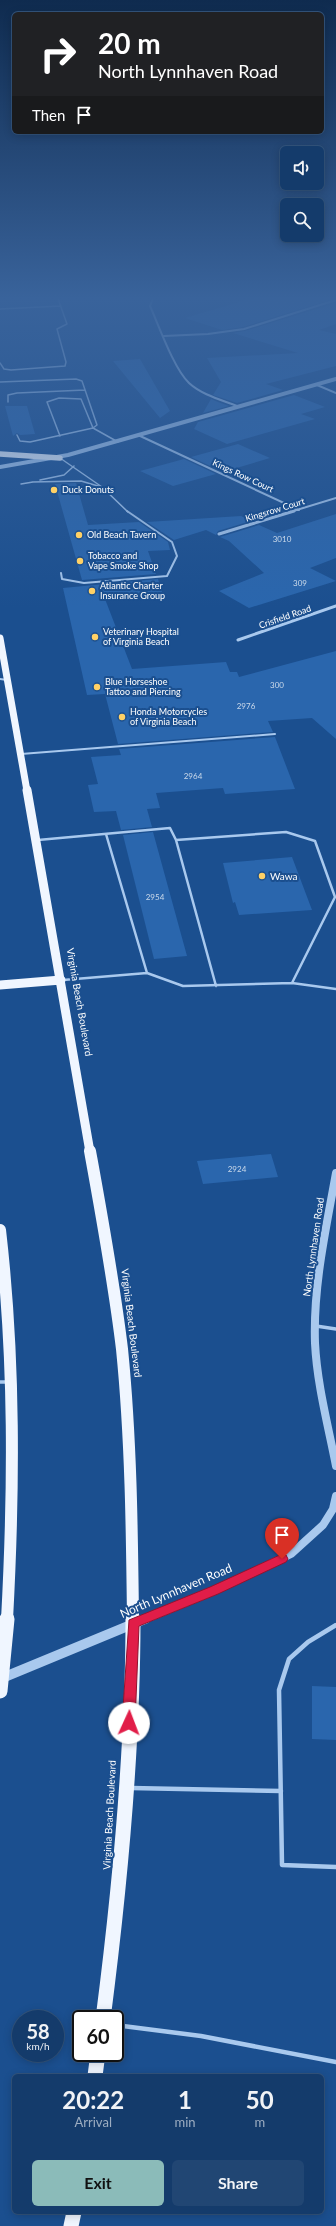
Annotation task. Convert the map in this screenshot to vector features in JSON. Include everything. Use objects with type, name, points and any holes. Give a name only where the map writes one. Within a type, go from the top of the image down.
[{"type":"main road","points":[[0,454],[60,458]]},
{"type":"main road","name":"Virginia Beach Boulevard","points":[[0,638],[4,679],[21,754],[61,980],[117,1315],[129,1451],[134,1540],[133,1623],[126,1788],[120,1887],[104,2010]]},
{"type":"main road","points":[[0,986],[61,980]]},
{"type":"main road","points":[[0,1230],[6,1382],[12,1461],[9,1574],[1,1683]]},
{"type":"main road","points":[[94,2074],[96,2062]]},
{"type":"main road","points":[[72,2226],[74,2214]]},
{"type":"street","points":[[221,400],[237,406]]},
{"type":"street","points":[[0,467],[60,458],[260,400]]},
{"type":"street","name":"Kings Row Court","points":[[138,435],[299,510]]},
{"type":"street","name":"Kingsrow Court","points":[[219,534],[336,498]]},
{"type":"street","name":"Crisfield Road","points":[[238,640],[336,606]]},
{"type":"street","name":"North Lynnhaven Road","points":[[336,1173],[318,1276],[315,1326],[320,1391],[336,1466]]},
{"type":"street","name":"North Lynnhaven Road","points":[[1,1683],[133,1623],[214,1591],[291,1554],[323,1525],[333,1509],[336,1496]]},
{"type":"lane","points":[[50,400],[47,402],[60,436]]},
{"type":"lane","points":[[81,400],[93,428],[118,442]]},
{"type":"lane","points":[[17,435],[20,440],[30,442],[93,428],[97,425],[88,400]]},
{"type":"lane","points":[[60,458],[74,466],[102,487],[130,514],[172,542],[177,556],[167,576],[84,583],[62,579],[61,573]]},
{"type":"lane","points":[[20,484],[65,475],[71,472],[74,466]]},
{"type":"lane","points":[[32,482],[81,481],[102,487]]},
{"type":"lane","points":[[21,754],[275,734]]},
{"type":"lane","points":[[36,840],[170,828],[176,840],[216,986]]},
{"type":"lane","points":[[176,840],[286,832],[316,841],[335,897],[292,983]]},
{"type":"lane","points":[[106,834],[147,973]]},
{"type":"lane","points":[[61,980],[147,973],[183,986],[292,983],[336,989]]},
{"type":"lane","points":[[315,1326],[336,1329]]},
{"type":"lane","points":[[336,1625],[308,1642],[288,1659],[279,1690],[282,1865],[336,1867]]},
{"type":"lane","points":[[126,1788],[281,1791]]},
{"type":"lane","points":[[124,2026],[201,2036],[336,2062]]},
{"type":"building","points":[[145,400],[164,400],[170,411],[160,418]]},
{"type":"building","points":[[210,400],[229,406],[203,413]]},
{"type":"building","points":[[228,400],[248,400],[237,403]]},
{"type":"building","points":[[277,400],[307,400],[325,407],[301,414],[315,419],[227,444],[194,429],[198,422]]},
{"type":"building","points":[[5,406],[27,406],[35,434],[20,435],[17,433],[13,436]]},
{"type":"building","points":[[238,444],[270,458],[223,472],[191,457]]},
{"type":"building","points":[[184,459],[216,474],[173,486],[140,471]]},
{"type":"building","points":[[76,483],[88,525],[139,522],[168,542],[170,550],[148,551],[156,574],[82,580],[55,484]]},
{"type":"building","points":[[336,514],[336,558],[310,568],[336,581],[249,608],[219,591],[264,573],[229,541],[220,537],[259,525],[277,533]]},
{"type":"building","points":[[241,516],[251,521],[218,531],[216,535],[206,530],[174,540],[147,522]]},
{"type":"building","points":[[158,579],[163,595],[105,599],[132,669],[226,662],[230,672],[237,672],[239,677],[336,651],[336,739],[312,718],[268,721],[273,732],[118,744],[105,694],[87,695],[63,588]]},
{"type":"building","points":[[275,737],[295,789],[225,794],[223,788],[156,793],[160,808],[147,809],[152,827],[121,830],[116,811],[94,812],[88,785],[98,784],[91,757],[121,755],[119,749]]},
{"type":"building","points":[[153,832],[187,956],[154,959],[123,835]]},
{"type":"building","name":"Wawa","points":[[292,857],[312,910],[239,915],[235,902],[233,903],[223,863]]},
{"type":"building","points":[[271,1154],[278,1177],[203,1184],[197,1161]]},
{"type":"building","points":[[312,1686],[336,1687],[336,1740],[312,1739]]},
{"type":"place","name":"Duck Donuts","points":[[54,490]]},
{"type":"place","name":"Old Beach Tavern","points":[[79,535]]},
{"type":"place","name":"Tobacco and Vape Smoke Shop","points":[[80,561]]},
{"type":"place","name":"Atlantic Charter Insurance Group","points":[[92,591]]},
{"type":"place","name":"Veterinary Hospital of Virginia Beach","points":[[95,637]]},
{"type":"place","name":"Blue Horseshoe Tattoo and Piercing","points":[[97,687]]},
{"type":"place","name":"Honda Motorcycles of Virginia Beach","points":[[122,717]]},
{"type":"place","name":"Wawa","points":[[262,876]]},
{"type":"route","points":[[129,1723],[133,1623],[214,1591],[282,1559]]}]
